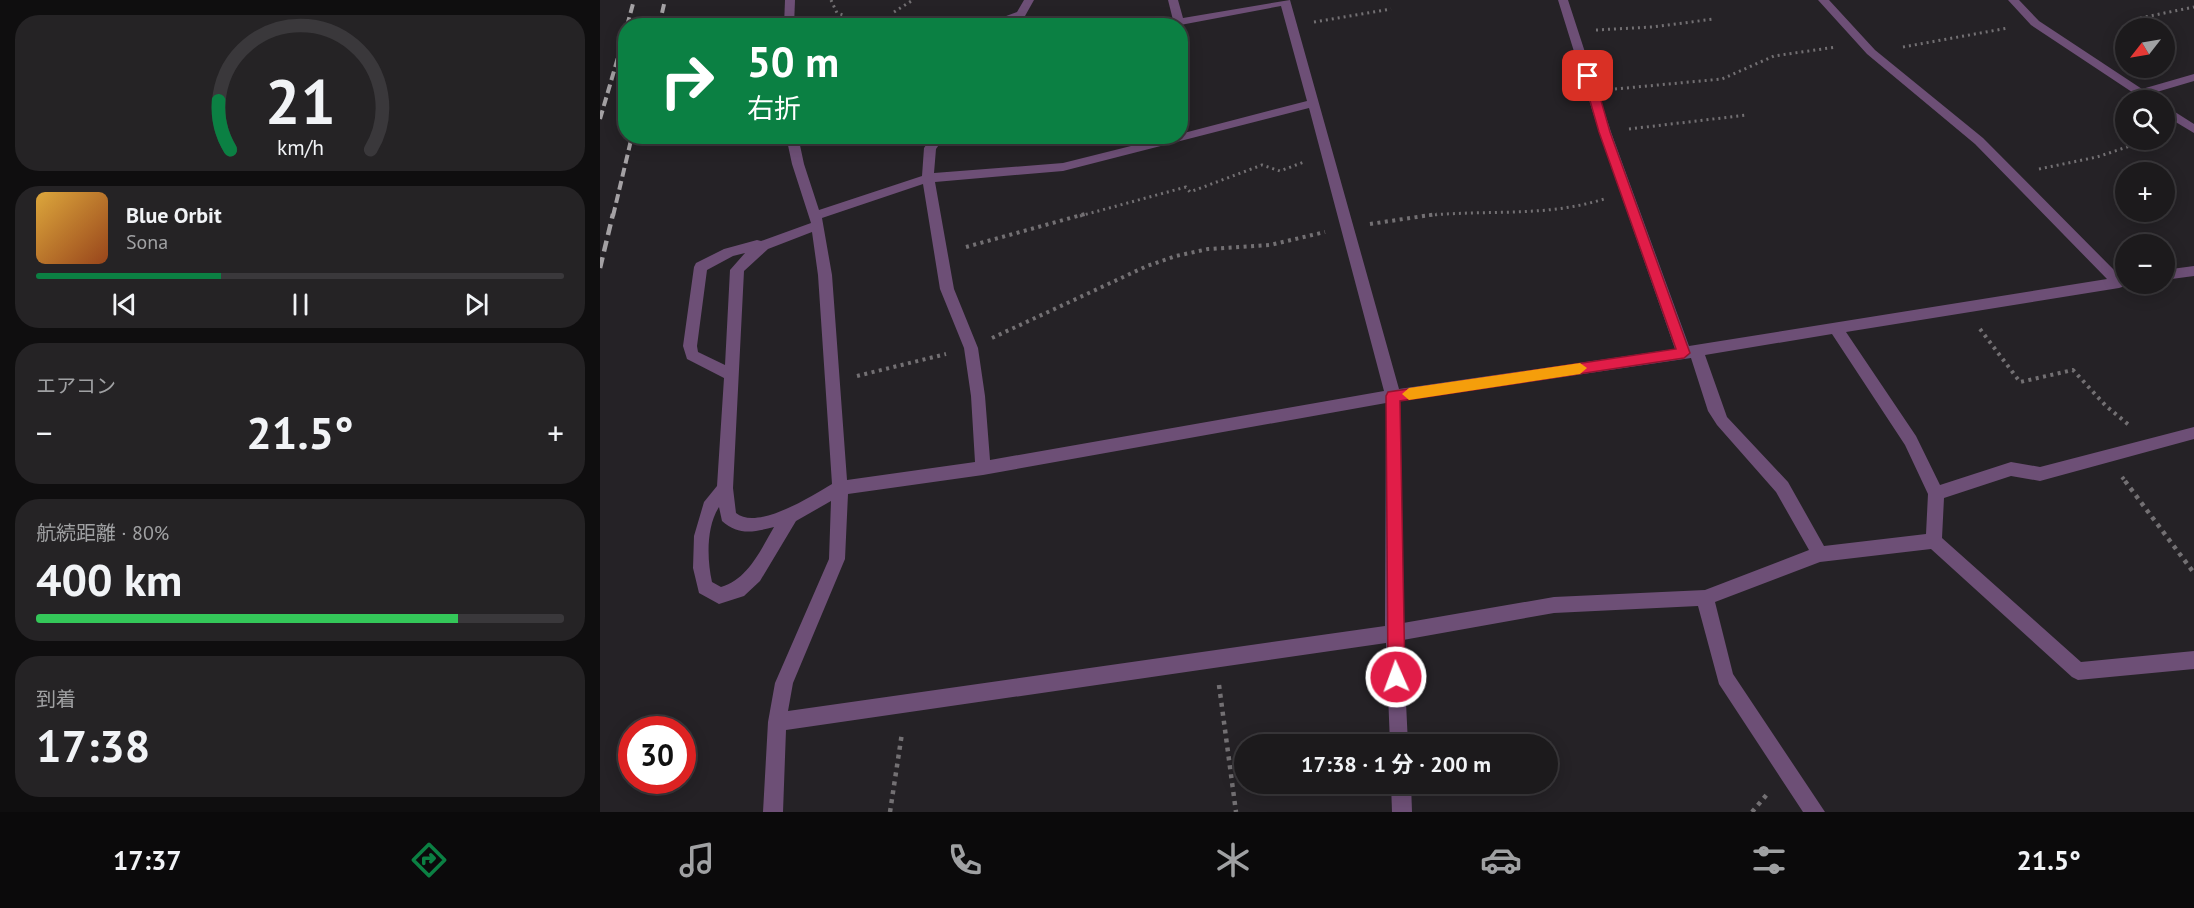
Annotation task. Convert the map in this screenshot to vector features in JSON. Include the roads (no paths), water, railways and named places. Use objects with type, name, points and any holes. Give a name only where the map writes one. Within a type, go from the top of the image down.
[{"type":"street","points":[[789,18],[790,0]]},
{"type":"street","points":[[1009,18],[1021,14],[1029,0]]},
{"type":"street","points":[[1173,0],[1178,18]]},
{"type":"street","points":[[1563,0],[1575,30],[1605,132],[1626,191],[1716,411],[1722,421],[1782,487],[1820,554]]},
{"type":"street","points":[[1823,0],[1867,48],[1954,119],[2115,275]]},
{"type":"street","points":[[2013,0],[2035,23],[2136,90]]},
{"type":"street","points":[[1188,18],[1286,1],[1393,396],[1394,633],[1399,734]]},
{"type":"street","points":[[2150,90],[2194,77]]},
{"type":"street","points":[[1188,136],[1314,103]]},
{"type":"street","points":[[2175,116],[2194,129]]},
{"type":"street","points":[[772,812],[777,722],[784,683],[837,559],[840,488],[825,275],[817,220],[797,144]]},
{"type":"street","points":[[933,144],[930,148],[928,178],[947,289],[971,348],[978,396],[983,468]]},
{"type":"street","points":[[1157,144],[1063,166],[928,178],[817,220],[766,243],[748,255],[737,270],[725,488],[728,516],[737,524],[754,525],[790,516],[840,488],[983,468],[1393,396],[1690,352],[2115,283]]},
{"type":"street","points":[[732,375],[692,355],[690,346],[701,267],[729,252],[766,243]]},
{"type":"street","points":[[2175,274],[2194,271]]},
{"type":"street","points":[[1835,327],[1911,441],[1935,494],[1934,541]]},
{"type":"street","points":[[1935,494],[1953,486],[2011,469],[2040,474],[2157,445],[2194,433]]},
{"type":"street","points":[[725,488],[710,508],[701,544],[701,576],[705,587],[719,596],[738,590],[754,575],[790,516]]},
{"type":"street","points":[[777,722],[1394,633],[1554,605],[1705,598],[1820,554],[1934,541],[2078,671],[2194,660]]},
{"type":"street","points":[[1705,598],[1725,678],[1815,812]]},
{"type":"street","points":[[1401,794],[1402,812]]},
{"type":"railway","points":[[629,18],[634,0]]},
{"type":"railway","points":[[661,18],[665,0]]},
{"type":"railway","points":[[600,119],[618,57]]},
{"type":"railway","points":[[613,216],[630,144]]},
{"type":"railway","points":[[600,268],[613,214]]}]
